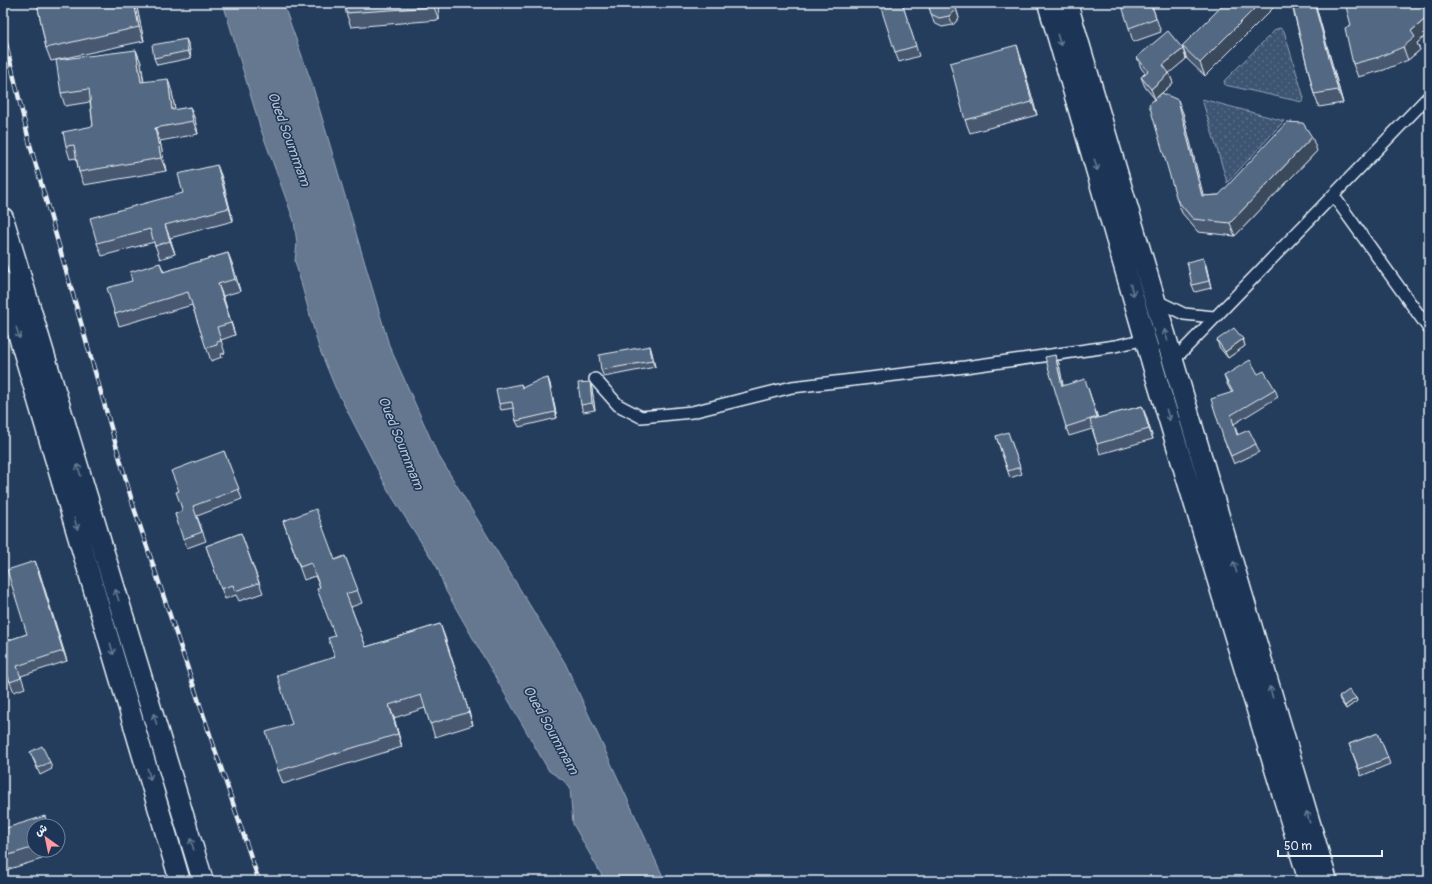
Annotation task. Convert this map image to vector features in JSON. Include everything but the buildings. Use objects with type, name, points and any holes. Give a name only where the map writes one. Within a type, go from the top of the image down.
[{"type":"highway","points":[[1048,3],[1146,339],[1309,881]]},
{"type":"highway","points":[[1067,3],[1157,301],[1327,881]]},
{"type":"highway","points":[[3,218],[203,881]]},
{"type":"highway","points":[[3,282],[180,881]]},
{"type":"street","points":[[1174,360],[1429,96]]},
{"type":"street","points":[[1333,195],[1429,329]]},
{"type":"street","points":[[1157,301],[1184,314],[1214,317]]},
{"type":"street","points":[[595,379],[618,405],[641,417],[692,412],[792,388],[973,366],[1115,346],[1146,339]]},
{"type":"shaded area","points":[[1280,28],[1284,31],[1304,98],[1302,102],[1225,85],[1224,81],[1276,29]]},
{"type":"shaded area","points":[[1202,99],[1284,121],[1227,183],[1227,182]]},
{"type":"water","name":"Oued Soummam","points":[[223,3],[283,3],[312,84],[389,345],[437,453],[565,663],[665,881],[605,881],[573,824],[570,788],[563,780],[549,771],[446,591],[437,567],[389,492],[335,387],[319,348],[295,261],[297,243],[294,221],[260,127]]},
{"type":"railway","points":[[3,31],[29,141],[134,508],[259,881]]}]
